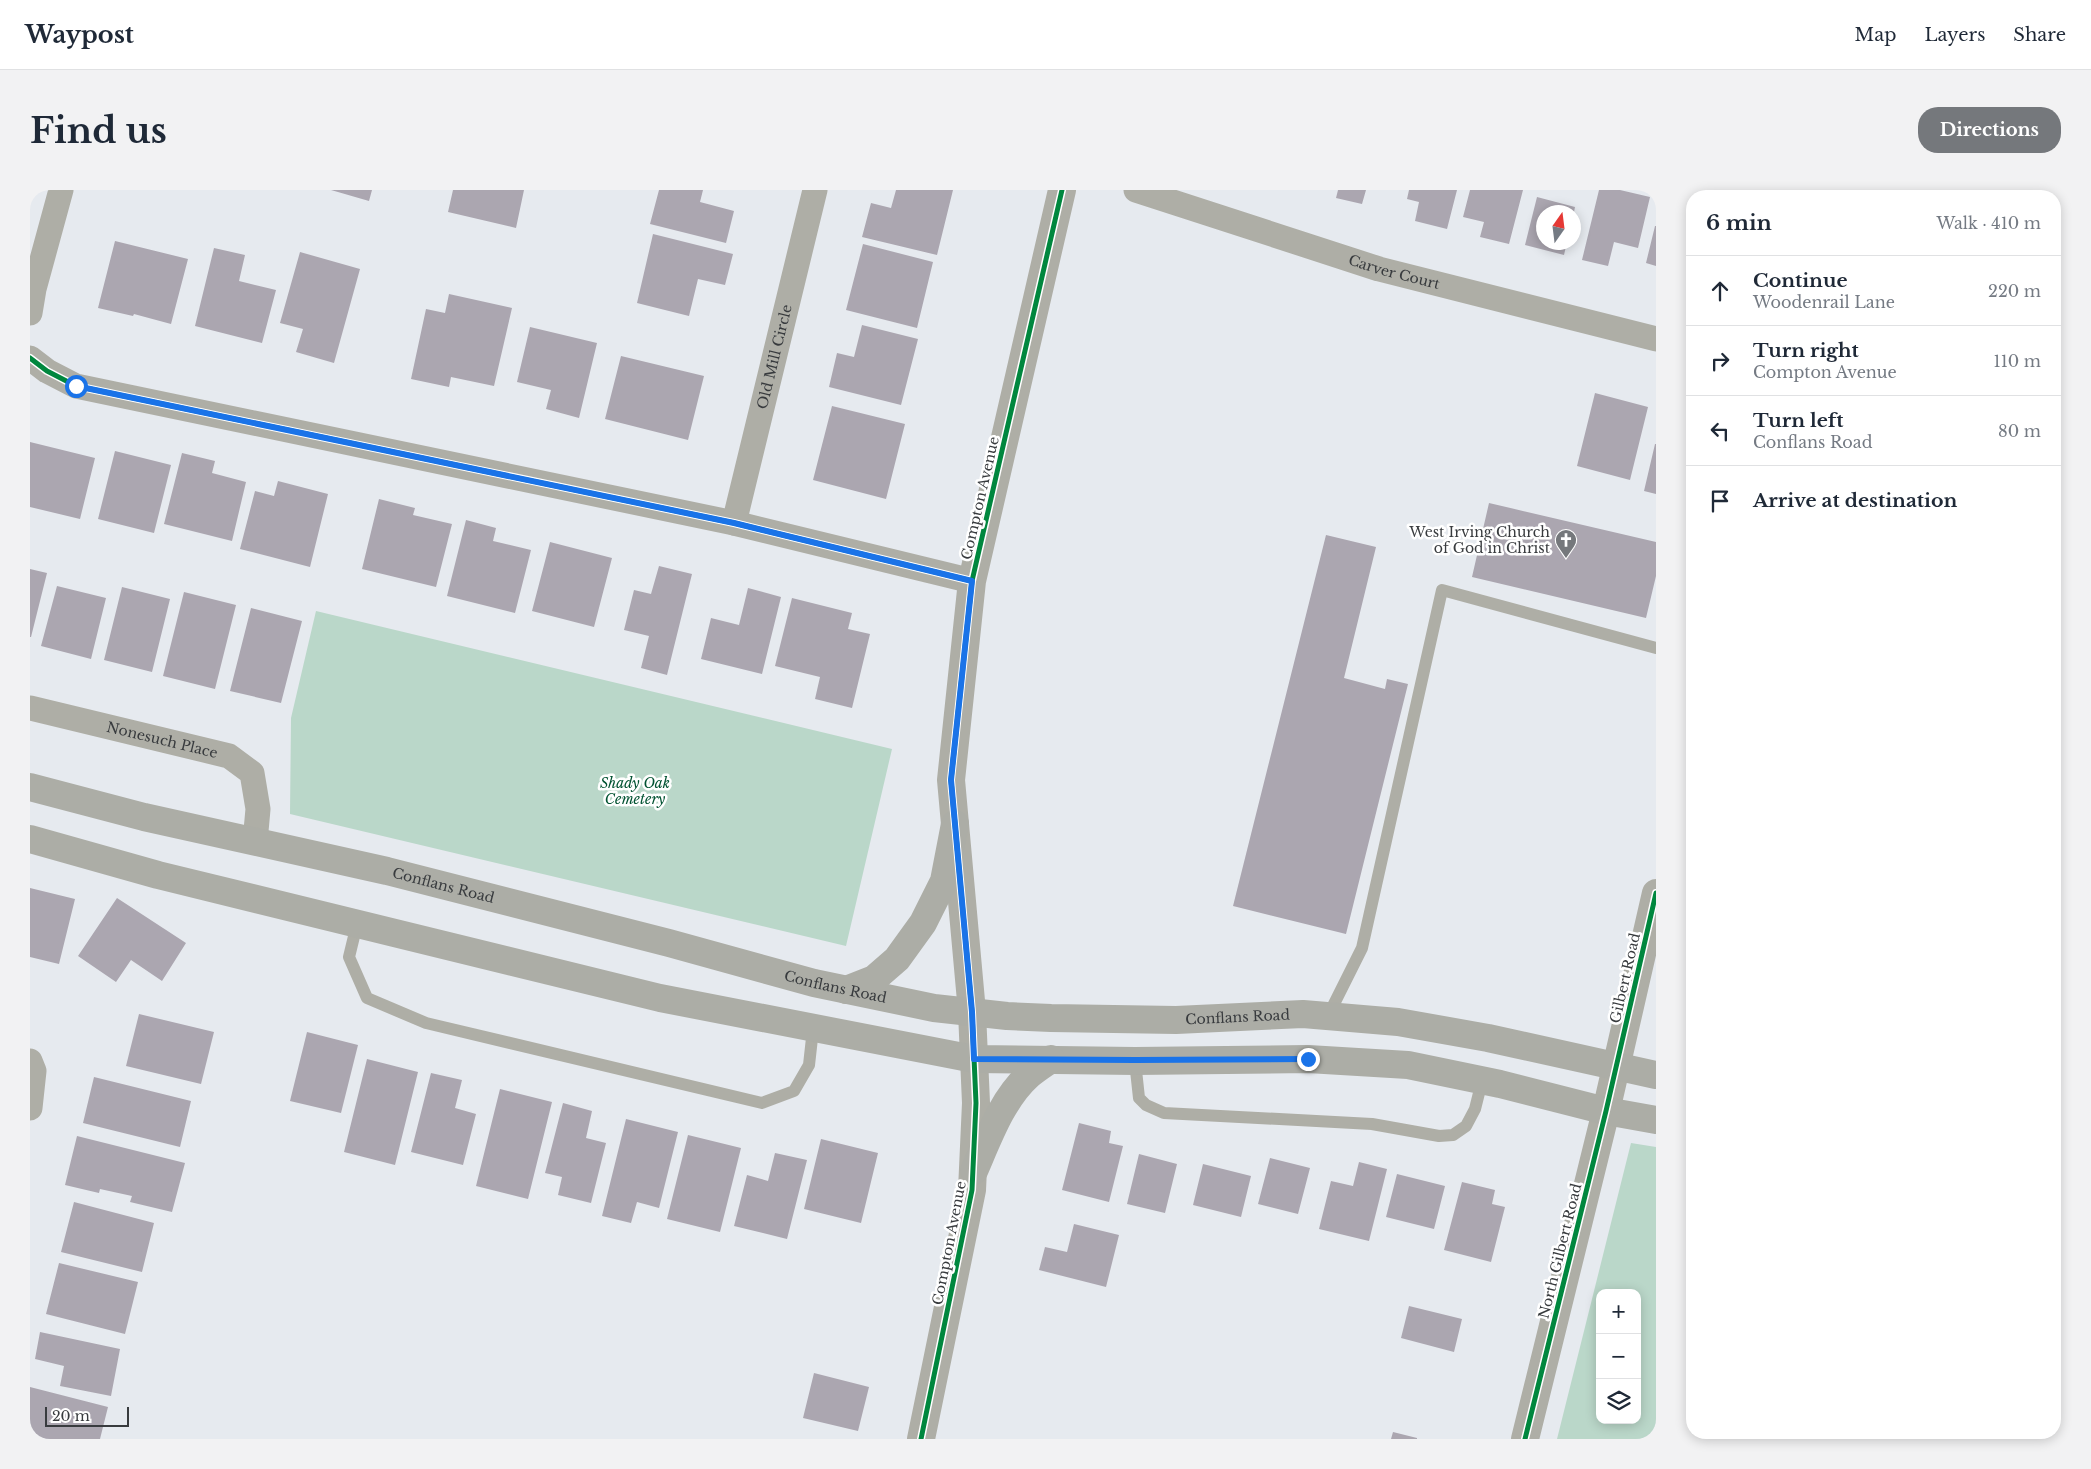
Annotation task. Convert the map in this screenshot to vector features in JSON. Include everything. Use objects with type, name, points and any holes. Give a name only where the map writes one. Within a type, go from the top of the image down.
[{"type":"main road","name":"Conflans Road","points":[[30,787],[144,817],[387,871],[669,943],[814,983],[934,1008],[1051,1018],[1176,1020],[1303,1014],[1398,1022],[1488,1038],[1656,1075]]},
{"type":"main road","points":[[846,990],[874,979],[896,959],[922,923],[944,880],[955,824]]},
{"type":"main road","points":[[30,839],[158,875],[660,998],[974,1059],[1308,1059],[1408,1065],[1482,1080],[1606,1111],[1656,1120]]},
{"type":"main road","points":[[974,1171],[991,1132],[1012,1095],[1029,1075],[1051,1059]]},
{"type":"street","points":[[30,313],[34,288],[61,190]]},
{"type":"street","name":"Old Mill Circle","points":[[734,523],[814,190]]},
{"type":"street","name":"Compton Avenue","points":[[921,1439],[972,1190],[974,1171],[976,1103],[972,1012],[951,780],[972,581],[1062,190]]},
{"type":"street","name":"Carver Court","points":[[1136,190],[1379,269],[1656,339]]},
{"type":"street","points":[[30,358],[47,371],[76,386],[734,523],[972,581]]},
{"type":"street","name":"Nonesuch Place","points":[[30,708],[229,756],[252,773],[258,809],[255,842]]},
{"type":"street","name":"Gilbert Road","points":[[1616,1067],[1656,893]]},
{"type":"street","points":[[30,1061],[34,1071],[30,1108]]},
{"type":"street","name":"North Gilbert Road","points":[[1524,1439],[1616,1067]]},
{"type":"lane","points":[[1328,1016],[1362,948],[1442,590],[1656,648]]},
{"type":"lane","points":[[358,924],[349,957],[367,998],[426,1023],[762,1103],[794,1091],[809,1065],[813,1029]]},
{"type":"lane","points":[[1135,1060],[1139,1098],[1146,1105],[1164,1114],[1372,1124],[1439,1136],[1453,1135],[1466,1126],[1475,1109],[1482,1080]]},
{"type":"green space","name":"Shady Oak Cemetery","points":[[316,611],[892,749],[846,946],[290,814],[291,718]]},
{"type":"green space","points":[[1631,1143],[1656,1147],[1656,1439],[1557,1439]]},
{"type":"building","points":[[331,190],[372,190],[369,201]]},
{"type":"building","points":[[453,190],[524,190],[516,228],[448,212]]},
{"type":"building","points":[[659,190],[703,190],[700,202],[734,211],[726,243],[650,224]]},
{"type":"building","points":[[896,190],[953,190],[937,255],[862,237],[871,203],[891,208]]},
{"type":"building","points":[[1338,190],[1366,190],[1362,204],[1336,198]]},
{"type":"building","points":[[1409,190],[1457,190],[1447,229],[1415,221],[1419,202],[1407,199]]},
{"type":"building","points":[[1470,190],[1523,190],[1509,244],[1480,237],[1484,222],[1463,217]]},
{"type":"building","points":[[1599,190],[1620,190],[1650,197],[1638,248],[1614,242],[1608,266],[1582,260]]},
{"type":"building","points":[[1537,197],[1567,205],[1536,205],[1536,248],[1525,245]]},
{"type":"building","points":[[1656,226],[1656,266],[1646,263]]},
{"type":"building","points":[[653,234],[733,254],[725,285],[698,279],[689,316],[637,303]]},
{"type":"building","points":[[115,241],[188,259],[171,324],[134,314],[133,316],[98,308]]},
{"type":"building","points":[[863,244],[933,262],[917,328],[846,310]]},
{"type":"building","points":[[214,248],[245,255],[239,281],[276,290],[262,343],[195,326]]},
{"type":"building","points":[[1544,250],[1565,250],[1564,255]]},
{"type":"building","points":[[300,252],[360,269],[334,363],[296,352],[303,329],[280,323]]},
{"type":"building","points":[[449,294],[512,308],[494,386],[451,377],[449,387],[411,379],[426,309],[445,313]]},
{"type":"building","points":[[862,325],[918,339],[901,405],[829,387],[837,353],[854,357]]},
{"type":"building","points":[[530,327],[597,343],[579,418],[546,409],[551,390],[517,382]]},
{"type":"building","points":[[621,356],[704,376],[688,440],[605,419]]},
{"type":"building","points":[[1595,393],[1648,407],[1630,480],[1577,466]]},
{"type":"building","points":[[832,406],[905,424],[886,499],[813,480]]},
{"type":"building","points":[[30,442],[95,458],[80,519],[30,507]]},
{"type":"building","points":[[1656,444],[1656,494],[1644,491]]},
{"type":"building","points":[[115,451],[171,465],[154,533],[98,519]]},
{"type":"building","points":[[182,453],[215,461],[212,473],[246,482],[232,541],[164,524]]},
{"type":"building","points":[[278,481],[328,494],[310,567],[240,549],[255,491],[274,496]]},
{"type":"building","points":[[379,499],[415,508],[413,515],[452,524],[436,587],[362,569]]},
{"type":"building","name":"West Irving Church of God in Christ","points":[[1489,503],[1656,542],[1656,576],[1646,618],[1472,577]]},
{"type":"building","points":[[466,520],[496,528],[493,541],[531,550],[515,613],[447,596]]},
{"type":"building","points":[[1326,535],[1376,547],[1344,678],[1385,689],[1387,679],[1408,684],[1346,934],[1233,906]]},
{"type":"building","points":[[550,542],[612,558],[594,627],[532,611]]},
{"type":"building","points":[[659,566],[692,574],[667,675],[641,668],[649,636],[624,630],[634,590],[651,594]]},
{"type":"building","points":[[30,569],[47,573],[31,637],[30,637]]},
{"type":"building","points":[[57,586],[106,598],[91,659],[41,646]]},
{"type":"building","points":[[122,587],[170,599],[152,672],[104,660]]},
{"type":"building","points":[[748,588],[781,597],[762,674],[701,659],[711,618],[739,625]]},
{"type":"building","points":[[184,592],[236,605],[215,689],[163,676]]},
{"type":"building","points":[[792,598],[852,613],[848,629],[870,634],[852,708],[815,699],[820,677],[775,666]]},
{"type":"building","points":[[251,608],[302,621],[281,703],[230,691]]},
{"type":"building","points":[[30,888],[75,899],[59,964],[30,957]]},
{"type":"building","points":[[117,898],[186,943],[162,981],[131,960],[116,982],[78,956]]},
{"type":"building","points":[[139,1014],[214,1032],[201,1084],[126,1066]]},
{"type":"building","points":[[307,1032],[358,1045],[341,1113],[290,1101]]},
{"type":"building","points":[[367,1059],[418,1072],[395,1165],[344,1152]]},
{"type":"building","points":[[431,1073],[462,1080],[455,1108],[476,1114],[463,1165],[411,1152]]},
{"type":"building","points":[[94,1077],[191,1101],[180,1147],[83,1123]]},
{"type":"building","points":[[500,1089],[552,1102],[528,1199],[476,1186]]},
{"type":"building","points":[[563,1103],[592,1111],[586,1138],[606,1143],[591,1203],[558,1195],[562,1177],[545,1173]]},
{"type":"building","points":[[626,1119],[678,1132],[659,1208],[637,1202],[631,1223],[602,1216]]},
{"type":"building","points":[[1079,1123],[1111,1131],[1109,1143],[1123,1146],[1109,1202],[1062,1190]]},
{"type":"building","points":[[688,1135],[741,1148],[720,1232],[667,1219]]},
{"type":"building","points":[[77,1136],[185,1163],[172,1212],[130,1202],[132,1196],[100,1189],[99,1193],[65,1185]]},
{"type":"building","points":[[821,1139],[878,1153],[861,1223],[804,1209]]},
{"type":"building","points":[[775,1153],[807,1160],[787,1239],[734,1226],[747,1175],[768,1181]]},
{"type":"building","points":[[1139,1154],[1177,1164],[1165,1213],[1127,1204]]},
{"type":"building","points":[[1270,1158],[1310,1168],[1298,1214],[1258,1204]]},
{"type":"building","points":[[1359,1162],[1387,1169],[1369,1241],[1319,1229],[1331,1181],[1353,1186]]},
{"type":"building","points":[[1203,1164],[1251,1176],[1241,1217],[1193,1205]]},
{"type":"building","points":[[1397,1174],[1445,1186],[1434,1229],[1386,1217]]},
{"type":"building","points":[[1462,1182],[1495,1190],[1492,1204],[1505,1207],[1491,1262],[1444,1250]]},
{"type":"building","points":[[74,1202],[154,1223],[142,1272],[61,1252]]},
{"type":"building","points":[[1074,1224],[1119,1235],[1106,1287],[1039,1270],[1045,1247],[1067,1252]]},
{"type":"building","points":[[59,1263],[138,1282],[125,1334],[46,1314]]},
{"type":"building","points":[[1409,1306],[1462,1319],[1454,1352],[1401,1338]]},
{"type":"building","points":[[40,1332],[120,1349],[111,1396],[60,1386],[64,1366],[35,1359]]},
{"type":"building","points":[[814,1373],[869,1387],[858,1431],[803,1418]]},
{"type":"building","points":[[30,1387],[108,1407],[100,1439],[30,1439]]},
{"type":"building","points":[[1393,1432],[1417,1438],[1417,1439],[1391,1439]]},
{"type":"cycle path","points":[[921,1439],[972,1190],[976,1103],[972,1012],[951,780],[972,581],[1062,190]]},
{"type":"cycle path","points":[[30,358],[47,371],[76,386],[734,523],[972,581]]},
{"type":"cycle path","points":[[1525,1439],[1606,1111],[1656,893]]},
{"type":"place","name":"West Irving Church of God in Christ","points":[[1566,559]]},
{"type":"route","points":[[76,386],[734,523],[972,581],[951,780],[972,1012],[974,1059],[1308,1059]]}]
